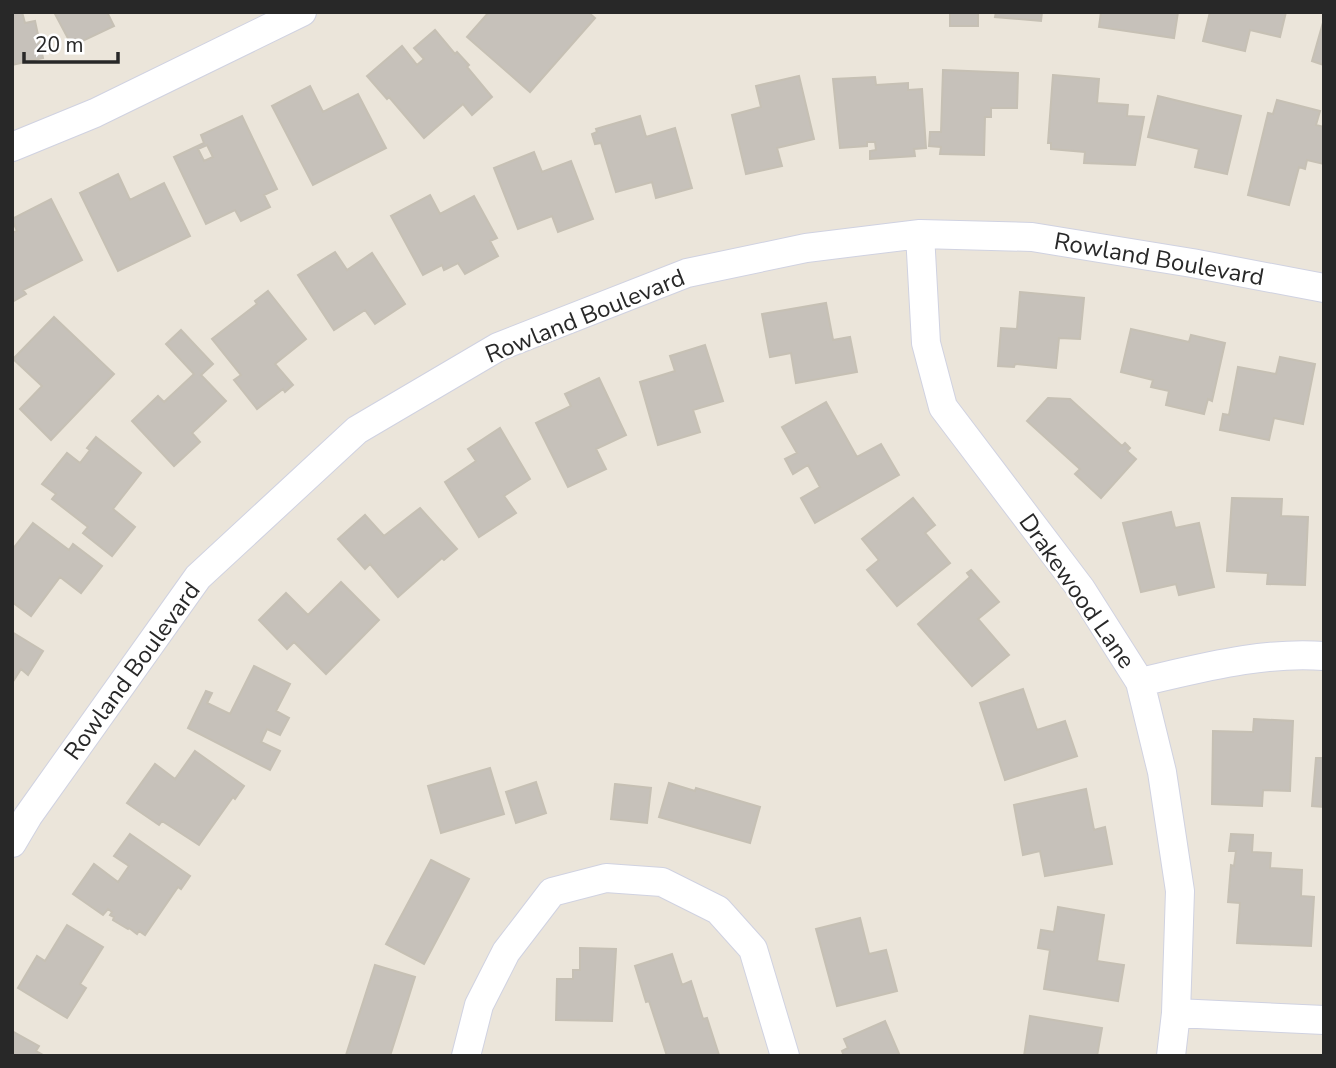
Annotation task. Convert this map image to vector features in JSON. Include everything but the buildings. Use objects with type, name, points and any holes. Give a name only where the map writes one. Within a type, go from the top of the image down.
[{"type":"street","points":[[12,147],[95,113],[302,12]]},
{"type":"street","name":"Rowland Boulevard","points":[[12,843],[198,577],[357,430],[498,348],[687,273],[807,248],[920,234],[1032,237],[1324,288]]},
{"type":"street","name":"Drakewood Lane","points":[[920,234],[926,343],[943,407],[1082,589],[1140,682],[1162,772],[1180,891],[1176,1013],[1171,1056]]},
{"type":"street","points":[[1140,682],[1224,663],[1308,655],[1324,656]]},
{"type":"street","points":[[466,1056],[478,1005],[501,963],[552,892],[606,878],[662,882],[718,910],[754,949],[785,1056]]},
{"type":"street","points":[[1176,1013],[1324,1020]]}]
